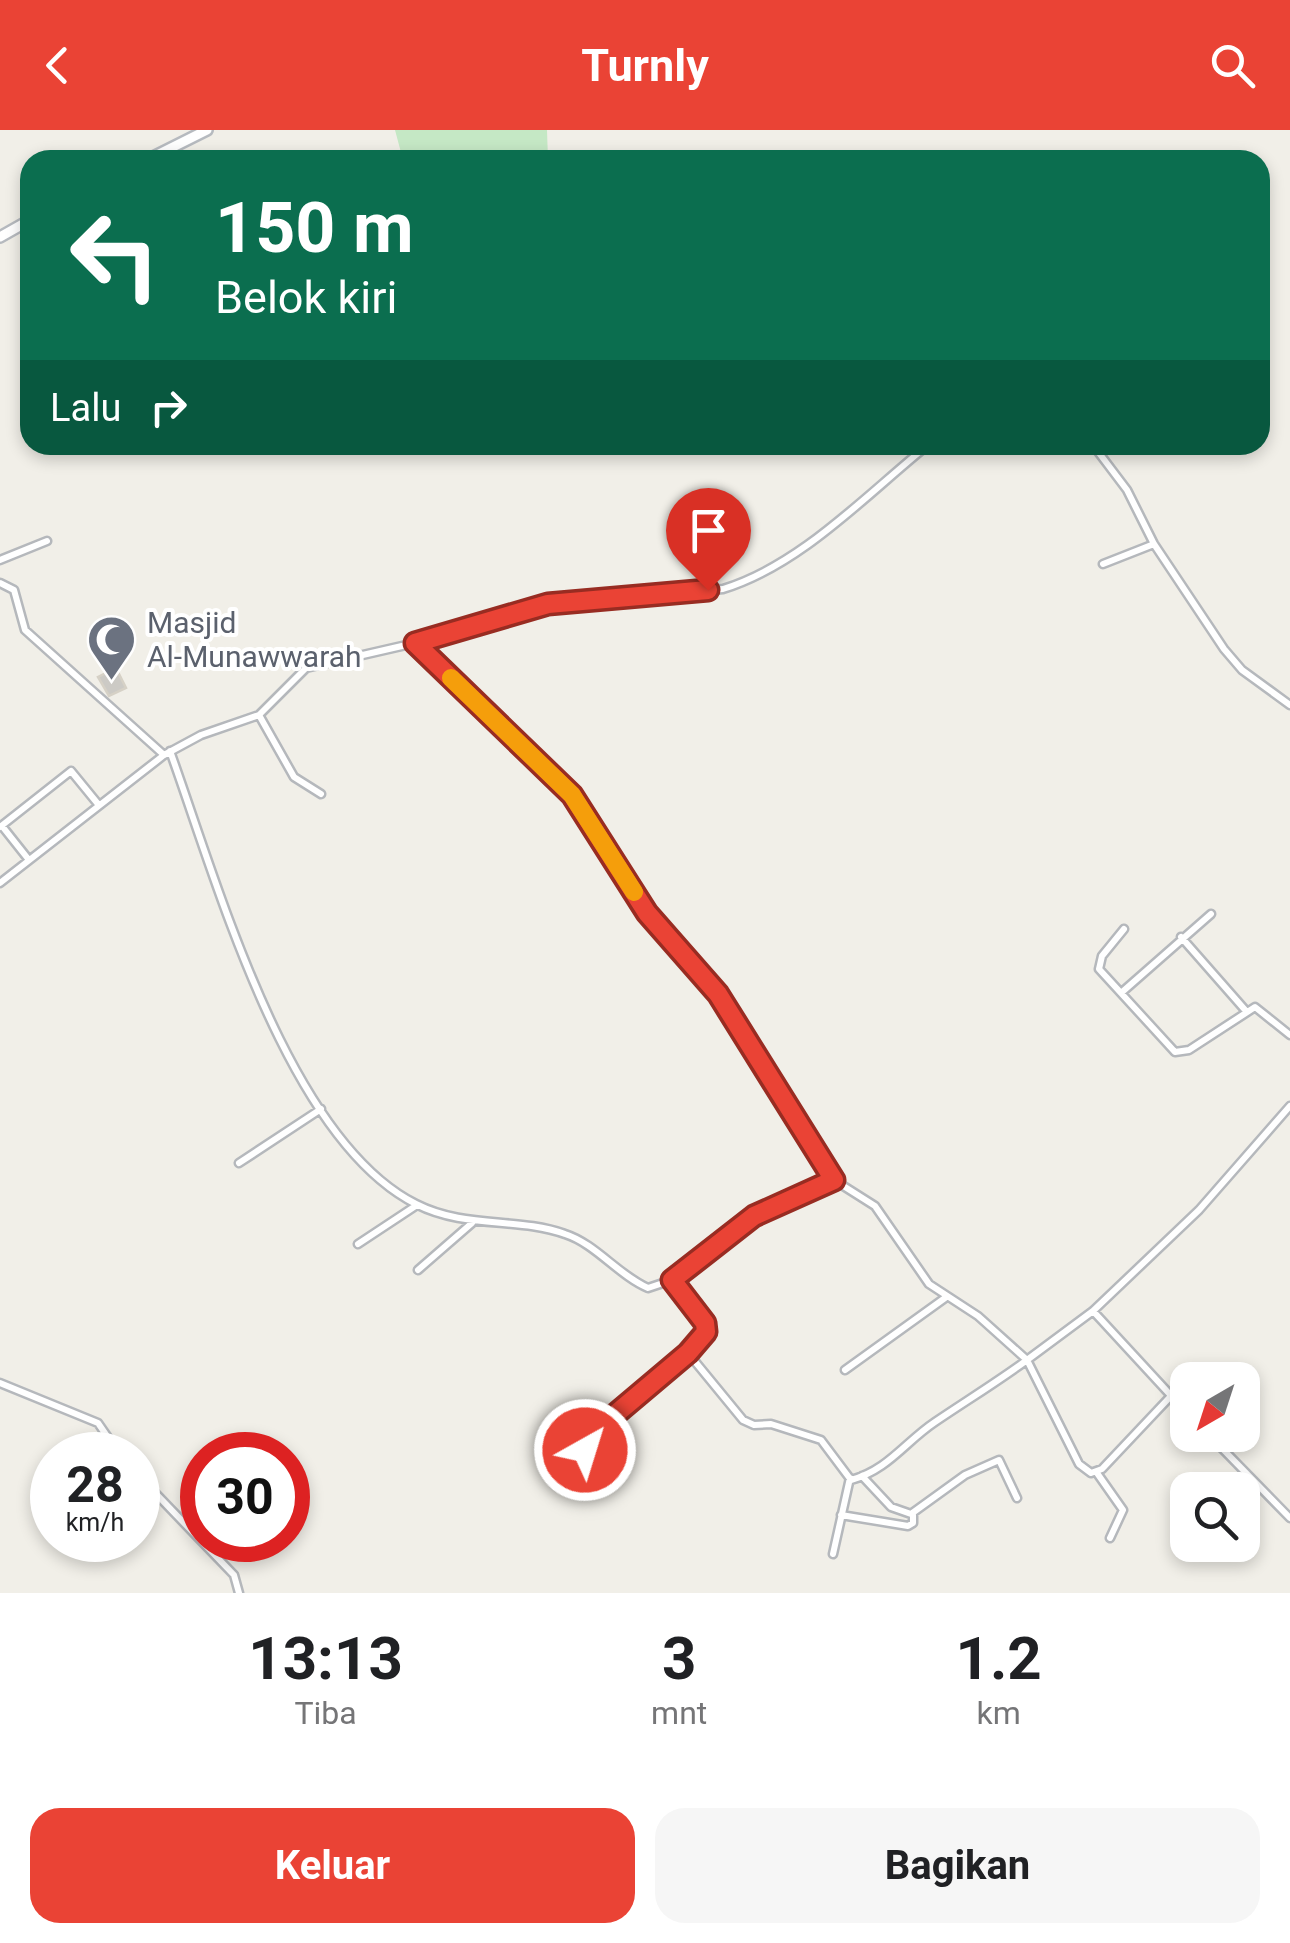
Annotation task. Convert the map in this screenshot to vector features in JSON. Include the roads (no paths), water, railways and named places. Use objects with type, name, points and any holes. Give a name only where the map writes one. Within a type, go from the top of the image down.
[{"type":"street","points":[[168,150],[207,130]]},
{"type":"street","points":[[0,883],[167,753],[200,735],[259,715],[301,670],[415,643],[548,604],[723,589],[740,584],[775,566],[915,455]]},
{"type":"street","points":[[1101,455],[1127,490],[1154,544],[1232,660],[1290,704]]},
{"type":"street","points":[[0,560],[48,541]]},
{"type":"street","points":[[1103,564],[1154,544]]},
{"type":"street","points":[[0,584],[14,590],[26,630],[167,753],[260,996],[294,1068],[374,1177],[417,1205],[473,1222],[562,1232],[642,1285],[654,1288],[672,1280],[754,1216],[834,1180]]},
{"type":"street","points":[[415,643],[572,795],[647,913],[718,994],[834,1180],[871,1202],[921,1275],[945,1298],[978,1316],[1027,1360],[1079,1464],[1091,1474],[1097,1473],[1170,1397],[1093,1311]]},
{"type":"street","points":[[259,715],[294,777],[321,794]]},
{"type":"street","points":[[29,860],[1,826],[71,771],[98,804]]},
{"type":"street","points":[[1121,993],[1180,937],[1211,914]]},
{"type":"street","points":[[1124,929],[1100,963],[1100,969],[1180,1054],[1255,1007],[1290,1036]]},
{"type":"street","points":[[1180,937],[1246,1011]]},
{"type":"street","points":[[850,1478],[887,1465],[930,1424],[975,1399],[1093,1311],[1199,1210],[1290,1106]]},
{"type":"street","points":[[238,1163],[322,1109]]},
{"type":"street","points":[[358,1244],[417,1205]]},
{"type":"street","points":[[418,1270],[473,1222]]},
{"type":"street","points":[[587,1458],[585,1445],[592,1434],[688,1353],[707,1328],[672,1280]]},
{"type":"street","points":[[845,1370],[945,1298]]},
{"type":"street","points":[[688,1353],[743,1420],[754,1425],[771,1424],[821,1440],[850,1478]]},
{"type":"street","points":[[0,1382],[98,1423],[104,1432]]},
{"type":"street","points":[[1226,1452],[1290,1518]]},
{"type":"street","points":[[913,1514],[965,1476],[996,1460],[1001,1461],[1017,1498]]},
{"type":"street","points":[[1097,1473],[1123,1510],[1110,1538]]},
{"type":"street","points":[[862,1476],[890,1508],[913,1514]]},
{"type":"street","points":[[833,1554],[850,1478]]},
{"type":"street","points":[[160,1497],[234,1575],[238,1593]]},
{"type":"street","points":[[841,1515],[908,1526],[913,1523],[913,1514]]},
{"type":"place","name":"Masjid Al-Munawwarah","points":[[112,682]]}]
